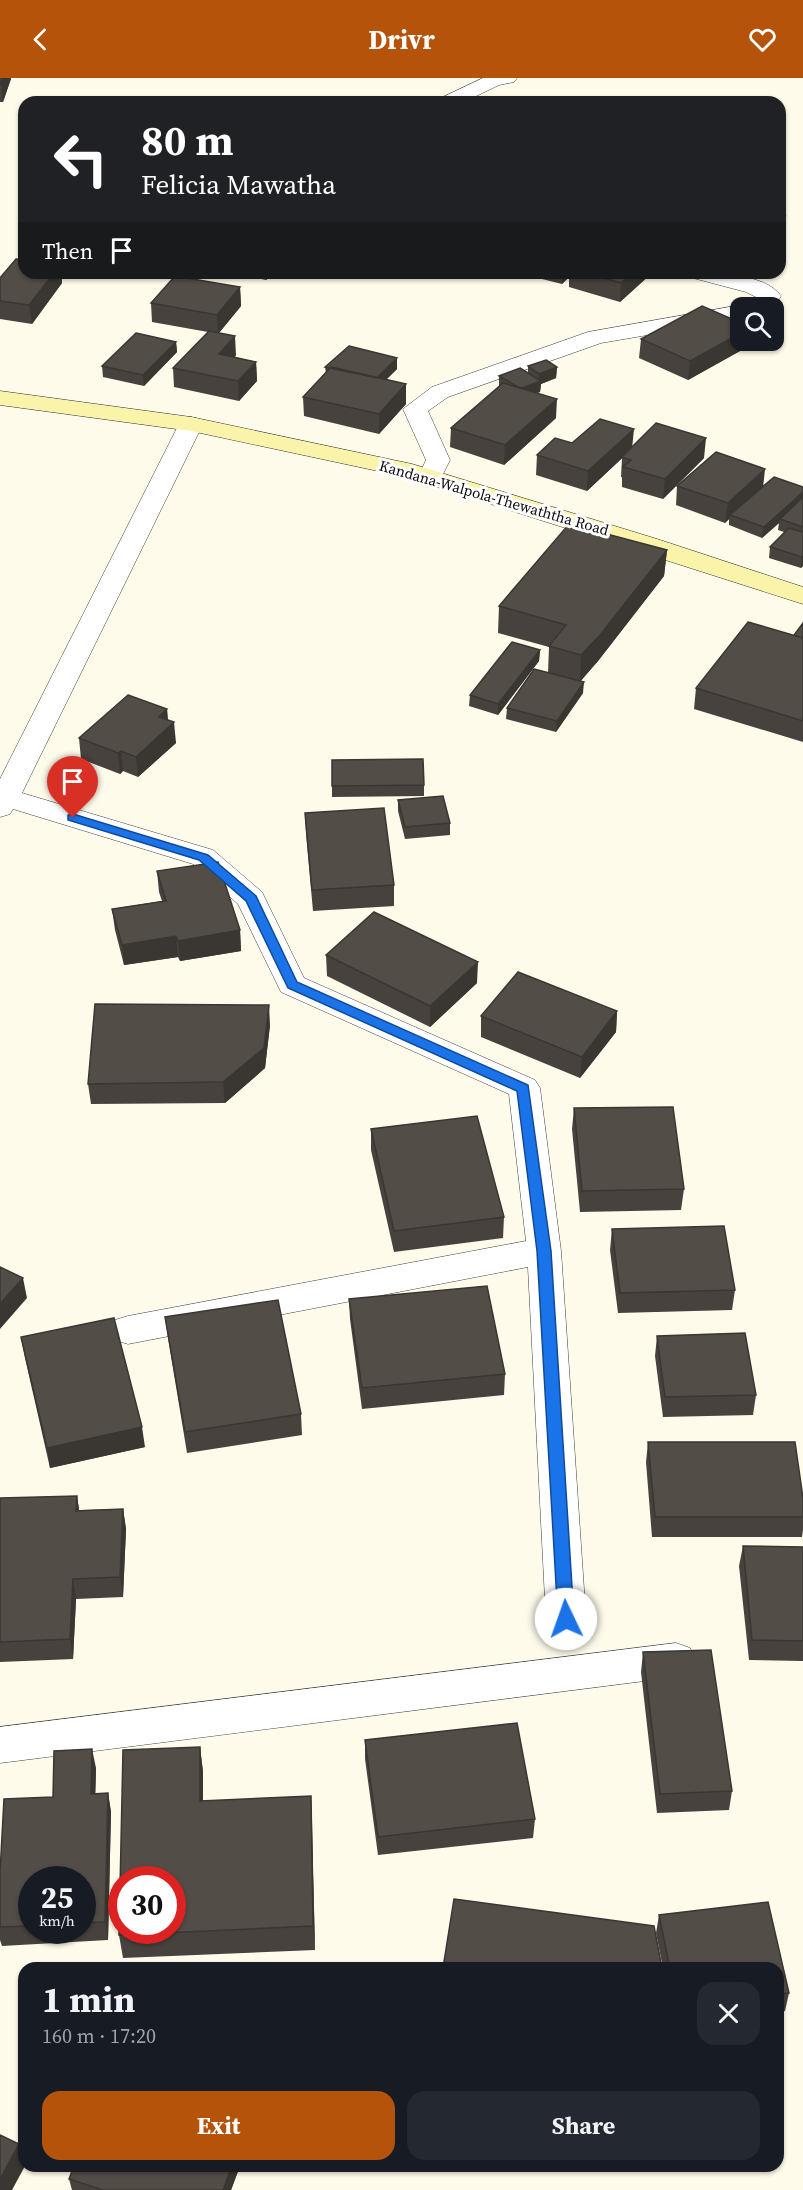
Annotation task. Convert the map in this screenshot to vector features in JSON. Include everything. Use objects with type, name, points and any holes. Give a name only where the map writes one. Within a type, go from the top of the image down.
[{"type":"street","points":[[461,96],[494,80],[507,78]]},
{"type":"street","points":[[724,279],[754,287],[769,297]]},
{"type":"street","points":[[430,477],[438,460],[415,409],[440,392],[596,337],[730,314]]},
{"type":"street","name":"Kandana-Walpola-Thewaththa Road","points":[[0,398],[191,424],[430,477],[803,596]]},
{"type":"street","points":[[191,424],[4,803],[204,857],[251,899],[292,985],[524,1088],[544,1251],[566,1619]]},
{"type":"street","points":[[128,1330],[544,1251]]},
{"type":"street","points":[[0,1745],[676,1660]]},
{"type":"building","points":[[16,259],[18,259],[18,279],[49,279],[29,305],[0,301],[0,278]]},
{"type":"building","points":[[172,279],[193,279],[240,287],[217,315],[151,303]]},
{"type":"building","points":[[607,279],[626,279],[621,283]]},
{"type":"building","points":[[702,306],[730,318],[730,339],[690,361],[641,339]]},
{"type":"building","points":[[209,331],[235,336],[219,354],[256,362],[238,381],[173,368]]},
{"type":"building","points":[[136,333],[176,342],[143,375],[102,366]]},
{"type":"building","points":[[349,346],[397,358],[377,378],[325,367]]},
{"type":"building","points":[[546,360],[557,367],[539,374],[528,366]]},
{"type":"building","points":[[331,367],[406,384],[379,414],[303,397]]},
{"type":"building","points":[[520,368],[541,381],[522,388],[499,376]]},
{"type":"building","points":[[503,383],[557,399],[505,445],[451,428]]},
{"type":"building","points":[[600,419],[634,429],[588,471],[537,455],[555,438],[572,443]]},
{"type":"building","points":[[656,423],[706,438],[665,479],[623,467],[631,460],[622,457]]},
{"type":"building","points":[[716,452],[765,469],[728,503],[677,486]]},
{"type":"building","points":[[774,477],[803,487],[803,492],[764,527],[730,515]]},
{"type":"building","points":[[803,497],[803,527],[780,519]]},
{"type":"building","points":[[569,524],[667,550],[600,635],[581,655],[549,646],[566,625],[499,606]]},
{"type":"building","points":[[789,528],[803,532],[802,557],[770,547]]},
{"type":"building","points":[[748,622],[803,638],[803,721],[696,688]]},
{"type":"building","points":[[803,623],[803,638],[794,635]]},
{"type":"building","points":[[512,642],[540,650],[498,704],[470,695]]},
{"type":"building","points":[[534,669],[584,682],[557,721],[507,708]]},
{"type":"building","points":[[128,695],[167,709],[159,717],[174,722],[136,757],[121,751],[118,753],[79,738]]},
{"type":"building","points":[[423,759],[424,785],[332,786],[332,760]]},
{"type":"building","points":[[443,796],[450,823],[405,827],[398,800]]},
{"type":"building","points":[[384,808],[394,885],[312,890],[305,813]]},
{"type":"building","points":[[218,862],[240,930],[178,941],[176,936],[122,945],[112,909],[166,901],[157,871]]},
{"type":"building","points":[[374,912],[478,962],[430,1006],[326,955]]},
{"type":"building","points":[[518,972],[617,1011],[582,1057],[481,1016]]},
{"type":"building","points":[[95,1004],[269,1005],[264,1048],[223,1082],[88,1084]]},
{"type":"building","points":[[673,1107],[684,1189],[582,1191],[574,1108]]},
{"type":"building","points":[[477,1116],[504,1217],[394,1231],[371,1129]]},
{"type":"building","points":[[724,1226],[735,1290],[620,1293],[612,1229]]},
{"type":"building","points":[[0,1267],[23,1278],[0,1304]]},
{"type":"building","points":[[487,1286],[505,1374],[362,1388],[349,1299]]},
{"type":"building","points":[[278,1300],[301,1414],[185,1432],[165,1317]]},
{"type":"building","points":[[114,1318],[142,1427],[47,1448],[21,1337]]},
{"type":"building","points":[[745,1333],[756,1395],[665,1397],[657,1336]]},
{"type":"building","points":[[648,1442],[795,1442],[803,1498],[803,1517],[655,1517]]},
{"type":"building","points":[[77,1496],[76,1511],[123,1509],[120,1577],[73,1579],[70,1639],[0,1642],[0,1498]]},
{"type":"building","points":[[743,1546],[803,1547],[803,1641],[752,1640]]},
{"type":"building","points":[[711,1650],[732,1791],[660,1794],[643,1652]]},
{"type":"building","points":[[517,1723],[535,1819],[378,1837],[365,1740]]},
{"type":"building","points":[[200,1747],[200,1801],[311,1796],[313,1926],[186,1932],[186,1866],[120,1866],[123,1750]]},
{"type":"building","points":[[92,1749],[91,1794],[108,1793],[105,1922],[96,1922],[96,1866],[18,1866],[18,1926],[0,1927],[4,1799],[53,1797],[54,1751]]},
{"type":"building","points":[[454,1899],[654,1926],[661,1962],[444,1962]]},
{"type":"building","points":[[768,1902],[782,1962],[669,1962],[659,1915]]},
{"type":"building","points":[[784,1971],[789,1993],[784,1993]]},
{"type":"building","points":[[0,2135],[18,2144],[18,2146],[0,2179]]},
{"type":"building","points":[[72,2172],[230,2172],[223,2190],[103,2190],[69,2179]]},
{"type":"route","points":[[73,818],[204,857],[251,899],[292,985],[524,1088],[544,1251],[566,1619]]}]
